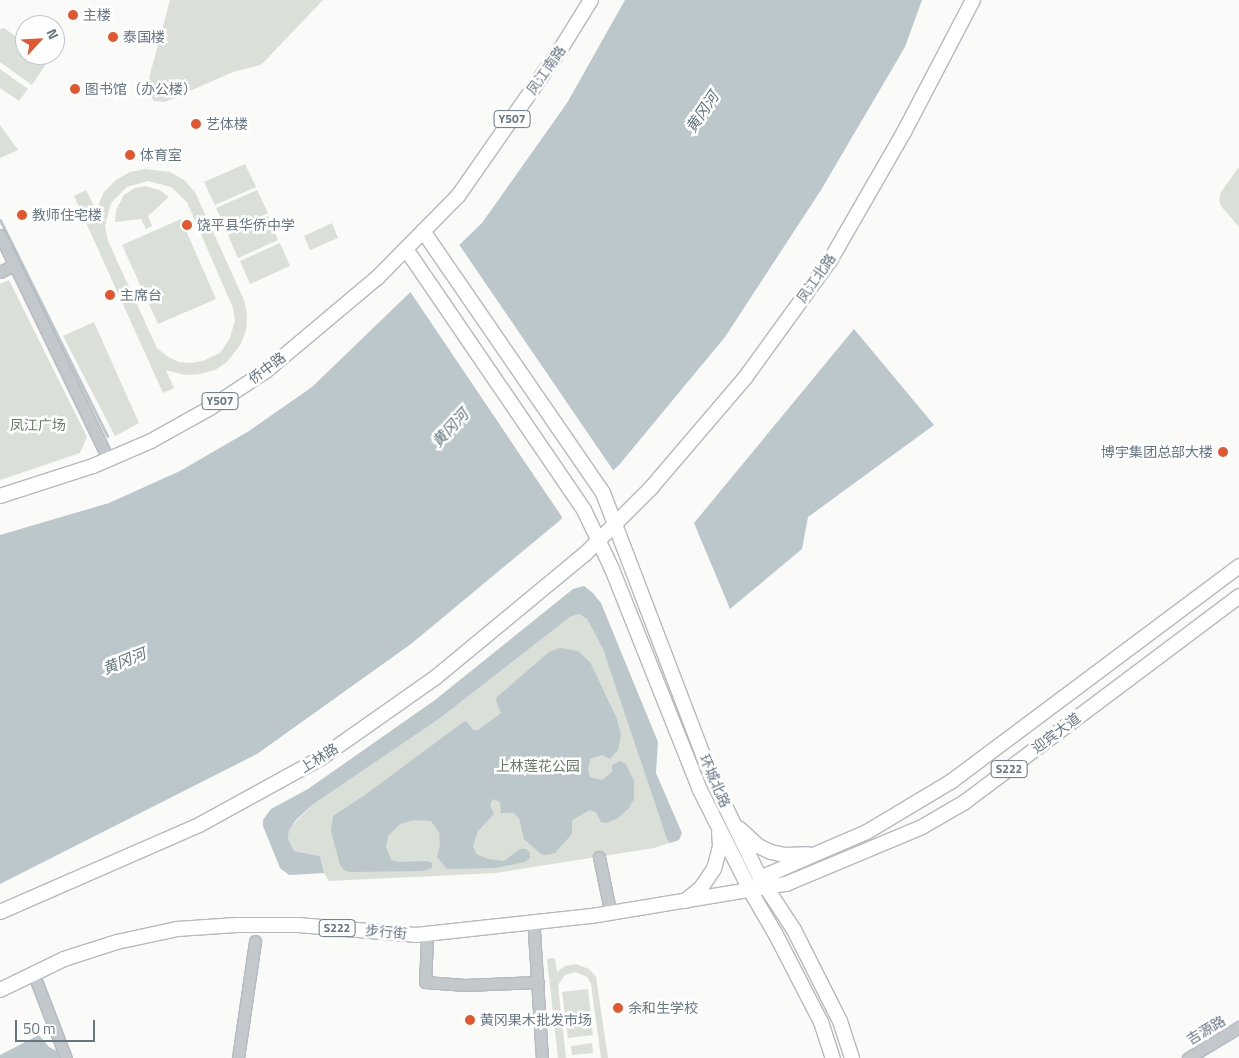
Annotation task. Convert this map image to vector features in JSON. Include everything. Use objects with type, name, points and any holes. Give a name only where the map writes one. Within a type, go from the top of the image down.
[{"type":"main road","name":"凤江北路","points":[[599,540],[651,488],[745,378],[831,259],[904,132],[973,0]]},
{"type":"main road","name":"凤江南路","points":[[424,231],[458,196],[560,50],[591,2]]},
{"type":"main road","name":"环城北路","points":[[424,231],[603,493],[713,781],[760,878],[794,930],[840,1022],[852,1058]]},
{"type":"main road","name":"侨中路","points":[[0,496],[24,490],[109,460],[151,441],[203,413],[266,371],[378,277],[424,231]]},
{"type":"main road","name":"环城北路","points":[[406,248],[584,510],[612,569],[699,788],[751,892],[775,933],[821,1022],[834,1058]]},
{"type":"main road","name":"上林路","points":[[0,912],[201,824],[322,758],[435,678],[599,540]]},
{"type":"main road","name":"迎宾大道","points":[[760,878],[867,832],[952,782],[1239,566]]},
{"type":"main road","name":"迎宾大道","points":[[751,892],[786,884],[876,848],[922,827],[965,802],[1239,596]]},
{"type":"main road","points":[[1190,602],[1205,621]]},
{"type":"main road","points":[[730,817],[748,837],[771,852],[797,856],[824,851]]},
{"type":"main road","points":[[683,902],[701,888],[714,869],[720,846],[717,824]]},
{"type":"main road","name":"步行街","points":[[0,990],[64,960],[117,942],[177,929],[237,924],[298,925],[416,935],[592,916],[751,892]]},
{"type":"street","points":[[0,235],[109,460]]},
{"type":"street","points":[[0,272],[14,265]]},
{"type":"street","points":[[599,857],[610,910]]},
{"type":"street","points":[[534,932],[542,1058]]},
{"type":"street","points":[[427,940],[425,982],[465,986],[538,982]]},
{"type":"street","points":[[238,1058],[255,941]]},
{"type":"street","points":[[37,983],[66,1058]]},
{"type":"street","name":"吉源路","points":[[1188,1058],[1239,1027]]},
{"type":"green space","points":[[170,0],[323,0],[261,65],[233,72],[165,102],[154,101],[146,89]]},
{"type":"green space","points":[[4,28],[15,36],[15,65],[45,65],[32,85],[0,62],[0,29]]},
{"type":"green space","points":[[0,69],[28,89],[19,101],[0,88]]},
{"type":"green space","points":[[0,125],[18,150],[0,158]]},
{"type":"green space","points":[[245,164],[256,187],[215,205],[204,182]]},
{"type":"green space","points":[[1239,167],[1239,227],[1221,206],[1219,200],[1221,192]]},
{"type":"green space","points":[[146,169],[170,172],[184,180],[195,192],[244,300],[247,314],[246,330],[241,344],[227,362],[215,370],[200,374],[185,375],[166,370],[174,388],[163,393],[74,196],[86,190],[96,210],[104,192],[116,180],[130,172]],"holes":[[[148,181],[171,187],[187,202],[233,308],[235,320],[230,338],[220,353],[203,361],[191,363],[179,362],[168,357],[157,348],[108,241],[105,226],[111,203],[127,187]]]},
{"type":"green space","points":[[145,186],[159,190],[169,197],[148,216],[152,226],[146,229],[141,219],[115,222],[116,210],[124,195],[135,188]]},
{"type":"green space","points":[[257,190],[268,213],[227,231],[216,208]]},
{"type":"green space","points":[[268,216],[278,240],[238,258],[228,235]]},
{"type":"green space","points":[[181,219],[216,299],[158,324],[122,245]]},
{"type":"green space","points":[[332,223],[338,238],[310,250],[304,236]]},
{"type":"green space","points":[[280,243],[290,266],[250,284],[240,261]]},
{"type":"green space","name":"凤江广场","points":[[9,280],[87,437],[80,453],[0,480],[0,284]]},
{"type":"green space","points":[[94,322],[139,423],[115,436],[63,336]]},
{"type":"green space","name":"上林莲花公园","points":[[579,614],[587,619],[603,649],[670,843],[654,848],[496,873],[329,881],[324,873],[320,856],[294,851],[288,839],[289,829],[312,805],[439,719],[570,617]]},
{"type":"green space","points":[[555,958],[557,972],[565,966],[576,964],[589,969],[596,977],[608,1058],[601,1058],[591,984],[587,977],[576,972],[565,975],[558,985],[566,1058],[558,1058],[547,959]]},
{"type":"green space","points":[[588,989],[593,1035],[568,1038],[562,992]]},
{"type":"green space","points":[[592,1043],[593,1053],[572,1055],[571,1046]]},
{"type":"water","name":"黄冈河","points":[[625,0],[922,0],[905,47],[821,190],[725,337],[619,465],[558,522],[411,644],[257,754],[0,884],[0,535],[109,503],[180,471],[249,431],[312,387],[482,223],[567,103]]},
{"type":"water","points":[[854,329],[934,425],[808,517],[802,549],[730,609],[694,523]]},
{"type":"water","points":[[584,586],[601,603],[658,742],[656,773],[682,833],[679,840],[670,843],[667,839],[603,649],[587,619],[579,614],[570,617],[439,719],[312,805],[296,820],[289,830],[288,839],[294,851],[320,856],[324,873],[289,875],[280,868],[263,826],[263,820],[271,809],[308,789],[435,700],[573,589]]},
{"type":"water","name":"上林莲花公园","points":[[560,648],[578,651],[590,662],[617,719],[621,734],[618,750],[610,759],[602,755],[590,759],[588,770],[590,777],[602,780],[612,772],[612,765],[620,761],[626,764],[634,781],[634,799],[629,808],[618,818],[607,823],[601,822],[596,812],[590,810],[577,817],[572,821],[572,834],[555,853],[546,855],[541,854],[524,839],[519,818],[514,813],[501,813],[500,802],[493,799],[490,805],[494,814],[478,831],[473,846],[476,854],[488,859],[504,861],[520,849],[526,849],[530,853],[530,858],[525,862],[495,868],[447,869],[437,857],[440,846],[439,832],[431,821],[414,820],[400,824],[388,836],[386,847],[391,860],[399,862],[427,861],[432,863],[432,868],[423,871],[349,872],[344,870],[340,865],[331,831],[333,816],[365,795],[462,723],[466,721],[473,730],[478,730],[501,713],[496,701],[497,697],[549,652]]},
{"type":"water","points":[[39,1035],[49,1047],[57,1051],[59,1058],[0,1058],[0,1055]]},
{"type":"pier","points":[[458,243],[615,473],[564,520],[409,290]]},
{"type":"waterway","points":[[0,220],[107,436]]},
{"type":"place","name":"主楼","points":[[73,15]]},
{"type":"place","name":"泰国楼","points":[[113,37]]},
{"type":"place","name":"图书馆（办公楼）","points":[[75,89]]},
{"type":"place","name":"艺体楼","points":[[196,124]]},
{"type":"place","name":"体育室","points":[[130,155]]},
{"type":"place","name":"教师住宅楼","points":[[22,215]]},
{"type":"place","name":"饶平县华侨中学","points":[[187,225]]},
{"type":"place","name":"主席台","points":[[110,295]]},
{"type":"place","name":"博宇集团总部大楼","points":[[1223,452]]},
{"type":"place","name":"余和生学校","points":[[618,1008]]},
{"type":"place","name":"黄冈果木批发市场","points":[[470,1020]]}]
